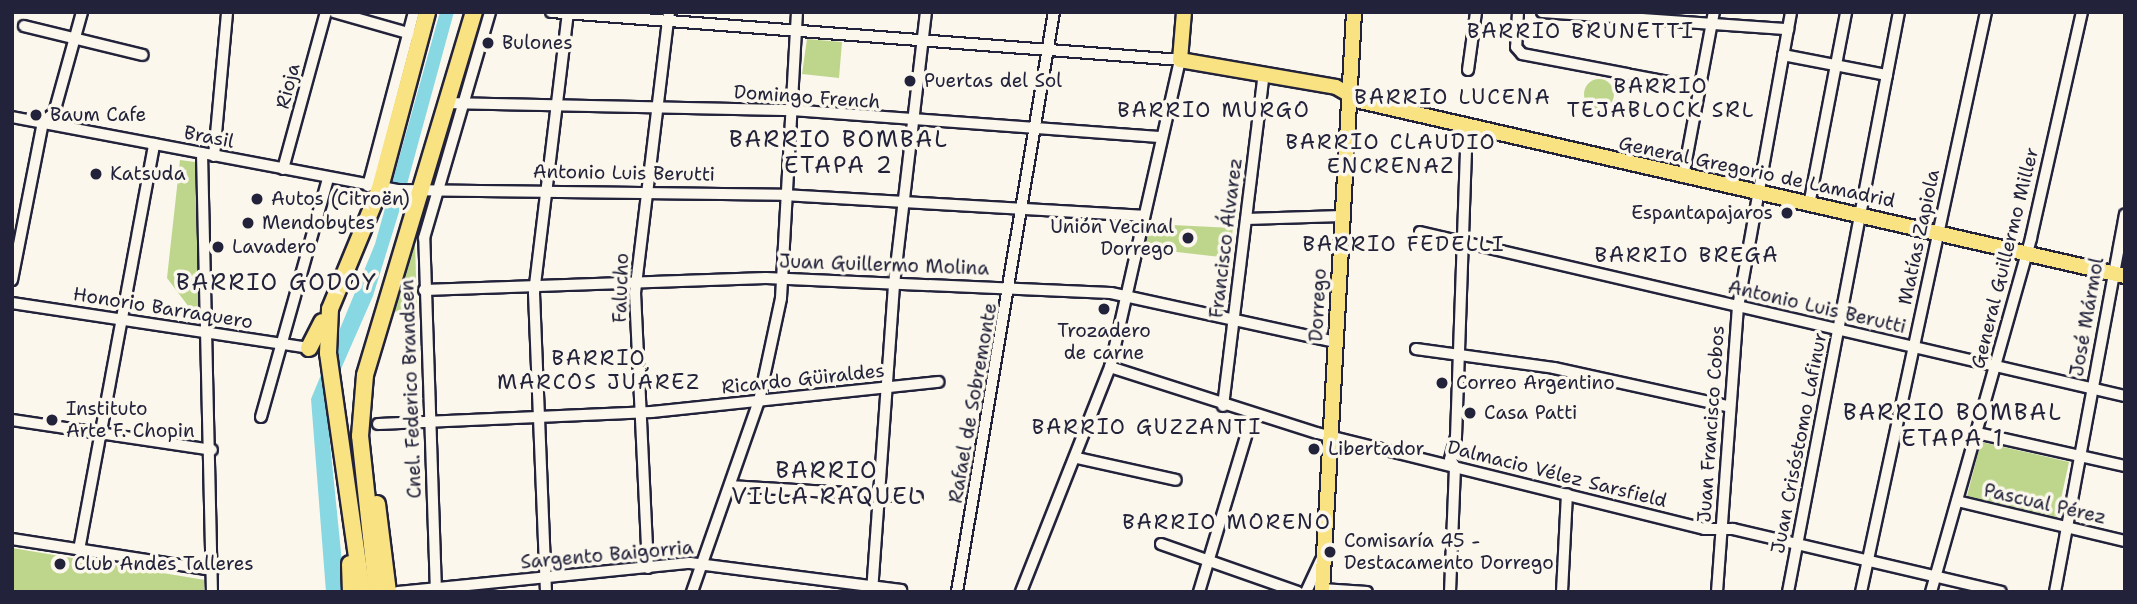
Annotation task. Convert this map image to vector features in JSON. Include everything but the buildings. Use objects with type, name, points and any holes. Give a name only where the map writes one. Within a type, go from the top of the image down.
[{"type":"highway","points":[[309,348],[332,297],[389,189],[414,35],[427,12]]},
{"type":"highway","points":[[377,592],[360,414],[378,320],[457,103],[474,12]]},
{"type":"highway","points":[[332,297],[328,353],[349,478],[362,592]]},
{"type":"highway","points":[[360,414],[388,592]]},
{"type":"highway","points":[[349,478],[351,592]]},
{"type":"main road","points":[[1180,60],[1184,12]]},
{"type":"main road","name":"Dorrego","points":[[1322,591],[1354,12]]},
{"type":"main road","name":"General Gregorio de Lamadrid","points":[[1180,60],[1264,74],[1466,126],[2118,274]]},
{"type":"street","points":[[12,281],[43,122],[54,113],[82,12]]},
{"type":"street","points":[[214,156],[227,12]]},
{"type":"street","name":"Rioja","points":[[283,169],[326,12]]},
{"type":"street","points":[[334,12],[414,35],[414,12]]},
{"type":"street","name":"Cnel. Federico Brandsen","points":[[436,590],[424,238],[442,187],[457,103],[490,12]]},
{"type":"street","name":"General Gregorio de Lamadrid","points":[[551,12],[668,17],[796,30],[1180,60]]},
{"type":"street","points":[[692,592],[759,401],[781,298],[779,278],[783,195],[797,12]]},
{"type":"street","points":[[872,589],[894,284],[926,12]]},
{"type":"street","name":"Rafael de Sobremonte","points":[[957,592],[1039,130],[1052,51],[1055,12]]},
{"type":"street","points":[[1468,70],[1476,12]]},
{"type":"street","points":[[1518,12],[1522,54],[1700,88]]},
{"type":"street","points":[[1542,12],[1713,18],[1788,29]]},
{"type":"street","name":"Juan Francisco Cobos","points":[[1717,592],[1727,406],[1738,307],[1756,193],[1791,12]]},
{"type":"street","points":[[1809,205],[1846,12]]},
{"type":"street","name":"Juan Crisóstomo Lafinur","points":[[1788,592],[1899,12]]},
{"type":"street","name":"Matías Zapiola","points":[[1861,592],[1986,12]]},
{"type":"street","name":"General Guillermo Miller","points":[[1931,592],[2027,252],[2082,12]]},
{"type":"street","points":[[546,592],[535,286],[568,13]]},
{"type":"street","name":"Falucho","points":[[648,568],[635,281],[659,107],[668,17]]},
{"type":"street","points":[[1684,177],[1713,18]]},
{"type":"street","points":[[24,26],[143,55]]},
{"type":"street","points":[[1783,54],[1887,75]]},
{"type":"street","points":[[1021,592],[1077,458],[1110,367],[1123,296],[1180,60]]},
{"type":"street","name":"Francisco Álvarez","points":[[1223,406],[1264,74]]},
{"type":"street","name":"Domingo French","points":[[457,103],[790,110],[915,122],[1161,137]]},
{"type":"street","name":"Brasil","points":[[12,117],[389,189]]},
{"type":"street","points":[[1450,592],[1455,467],[1450,459],[1459,354],[1466,126]]},
{"type":"street","points":[[79,550],[154,144]]},
{"type":"street","points":[[202,153],[212,450],[212,592]]},
{"type":"street","points":[[261,417],[328,178]]},
{"type":"street","name":"Antonio Luis Berutti","points":[[389,189],[442,187],[783,195],[1142,216]]},
{"type":"street","name":"José Mármol","points":[[2055,592],[2091,388],[2118,274],[2125,214]]},
{"type":"street","points":[[1246,219],[1342,216]]},
{"type":"street","name":"Antonio Luis Berutti","points":[[1420,232],[2125,396]]},
{"type":"street","name":"Juan Guillermo Molina","points":[[424,290],[779,278],[1011,288],[1123,296],[1233,325],[1336,342]]},
{"type":"street","name":"Honorio Barraquero","points":[[12,303],[309,348]]},
{"type":"street","points":[[1416,349],[1459,354],[1727,406]]},
{"type":"street","name":"Dalmacio Vélez Sarsfield","points":[[1110,367],[1252,416],[1566,494],[1868,560],[1994,591]]},
{"type":"street","name":"Ricardo Güiraldes","points":[[378,424],[641,413],[938,382]]},
{"type":"street","points":[[1199,592],[1252,416]]},
{"type":"street","points":[[12,420],[212,450]]},
{"type":"street","points":[[1977,433],[2125,466]]},
{"type":"street","points":[[1077,458],[1176,480]]},
{"type":"street","points":[[730,486],[917,497]]},
{"type":"street","points":[[1562,592],[1566,494]]},
{"type":"street","name":"Pascual Pérez","points":[[1957,501],[2125,541]]},
{"type":"street","points":[[12,539],[214,570]]},
{"type":"street","points":[[1161,544],[1298,592]]},
{"type":"street","name":"Dorrego","points":[[1306,592],[1322,558]]},
{"type":"street","name":"Sargento Baigorria","points":[[398,592],[702,564],[872,589],[901,590]]},
{"type":"street","points":[[1322,591],[1367,592]]},
{"type":"green space","points":[[807,39],[842,42],[839,78],[802,74]]},
{"type":"green space","points":[[1599,79],[1610,83],[1614,94],[1610,105],[1599,109],[1588,105],[1584,94],[1588,83]]},
{"type":"green space","points":[[180,160],[195,162],[201,323],[167,278]]},
{"type":"green space","name":"Unión Vecinal Dorrego","points":[[1152,224],[1233,228],[1229,258],[1142,248]]},
{"type":"green space","points":[[415,242],[417,311],[390,312]]},
{"type":"green space","points":[[1981,442],[2069,462],[2057,517],[1967,496]]},
{"type":"green space","name":"Club Andes Talleres","points":[[12,548],[205,580],[204,592],[12,592]]},
{"type":"water","points":[[440,12],[454,12],[403,199],[373,296],[326,403],[345,592],[326,592],[311,399],[375,244]]},
{"type":"place","name":"Bulones","points":[[488,43]]},
{"type":"place","name":"Puertas del Sol","points":[[910,81]]},
{"type":"place","name":"Baum Cafe","points":[[36,115]]},
{"type":"place","name":"Katsuda","points":[[96,174]]},
{"type":"place","name":"Autos (Citroën)","points":[[257,199]]},
{"type":"place","name":"Espantapajaros","points":[[1787,213]]},
{"type":"place","name":"Mendobytes","points":[[248,223]]},
{"type":"place","name":"Unión Vecinal Dorrego","points":[[1188,238]]},
{"type":"place","name":"Lavadero","points":[[218,247]]},
{"type":"place","name":"Trozadero de carne","points":[[1104,309]]},
{"type":"place","name":"Correo Argentino","points":[[1442,383]]},
{"type":"place","name":"Casa Patti","points":[[1470,413]]},
{"type":"place","name":"Instituto Arte F. Chopin","points":[[52,420]]},
{"type":"place","name":"Libertador","points":[[1314,449]]},
{"type":"place","name":"Comisaría 45 - Destacamento Dorrego","points":[[1330,552]]},
{"type":"place","name":"Club Andes Talleres","points":[[60,564]]},
{"type":"district","name":"BARRIO BRUNETTI","points":[[1581,31]]},
{"type":"district","name":"BARRIO LUCENA","points":[[1453,97]]},
{"type":"district","name":"BARRIO TEJABLOCK SRL","points":[[1661,98]]},
{"type":"district","name":"BARRIO MURGO","points":[[1214,110]]},
{"type":"district","name":"BARRIO BOMBAL ETAPA 2","points":[[839,152]]},
{"type":"district","name":"BARRIO CLAUDIO ENCRENAZ","points":[[1391,154]]},
{"type":"district","name":"BARRIO FEDELLI","points":[[1404,244]]},
{"type":"district","name":"BARRIO BREGA","points":[[1687,255]]},
{"type":"district","name":"BARRIO GODOY","points":[[277,282]]},
{"type":"district","name":"BARRIO MARCOS JUÁREZ","points":[[599,370]]},
{"type":"district","name":"BARRIO BOMBAL ETAPA 1","points":[[1953,425]]},
{"type":"district","name":"BARRIO GUZZANTI","points":[[1147,427]]},
{"type":"district","name":"BARRIO VILLA RAQUEL","points":[[827,483]]},
{"type":"district","name":"BARRIO MORENO","points":[[1227,522]]}]
